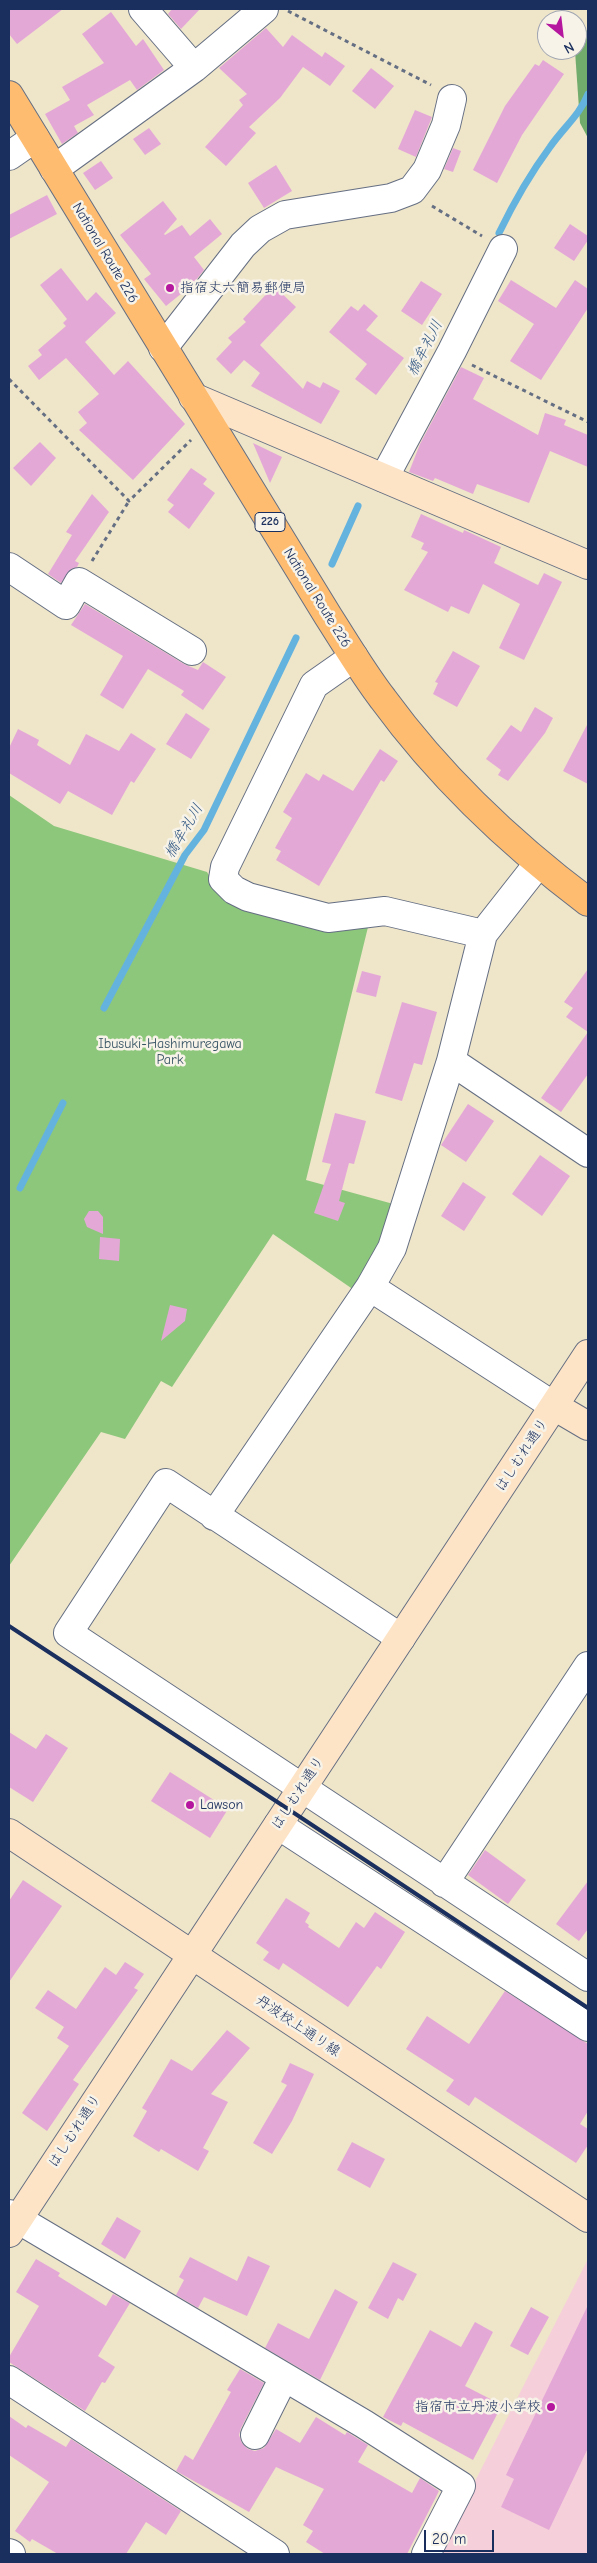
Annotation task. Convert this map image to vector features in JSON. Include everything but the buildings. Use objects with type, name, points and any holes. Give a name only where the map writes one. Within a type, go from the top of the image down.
[{"type":"highway","name":"National Route 226","points":[[9,95],[193,397],[354,657],[383,699],[427,754],[483,814],[538,864],[588,902]]},
{"type":"street","points":[[143,9],[194,68]]},
{"type":"street","points":[[54,169],[194,68],[264,9]]},
{"type":"street","points":[[163,348],[243,245],[260,228],[285,214],[390,198],[412,190],[427,170],[446,125],[452,99]]},
{"type":"street","points":[[9,156],[36,138]]},
{"type":"street","points":[[384,478],[452,351],[503,249]]},
{"type":"street","points":[[193,397],[588,565]]},
{"type":"street","points":[[9,567],[66,605],[79,582],[192,651]]},
{"type":"street","points":[[354,657],[314,685],[225,867],[223,879],[234,890],[248,897],[328,918],[385,911],[483,934]]},
{"type":"street","points":[[214,1516],[370,1287],[392,1248],[450,1062],[483,934],[538,864]]},
{"type":"street","points":[[450,1062],[588,1153]]},
{"type":"street","points":[[370,1287],[588,1426]]},
{"type":"street","name":"はしむれ通り","points":[[12,2222],[192,1955],[588,1354]]},
{"type":"street","points":[[401,1638],[166,1483],[68,1633],[444,1883],[584,1967]]},
{"type":"street","points":[[444,1883],[588,1666]]},
{"type":"street","points":[[278,1825],[588,2027]]},
{"type":"street","name":"丹波校上通り線","points":[[9,1833],[588,2218]]},
{"type":"street","points":[[12,2222],[364,2424],[461,2486],[426,2554]]},
{"type":"street","points":[[255,2435],[284,2377]]},
{"type":"street","points":[[9,2380],[275,2554]]},
{"type":"path","points":[[284,9],[421,78],[452,99]]},
{"type":"path","points":[[412,190],[425,201],[503,249]]},
{"type":"path","points":[[452,351],[480,370],[588,422]]},
{"type":"path","points":[[9,380],[129,502]]},
{"type":"path","points":[[79,582],[129,502],[209,422]]},
{"type":"shaded area","name":"指宿市立丹波小学校","points":[[588,2259],[588,2554],[438,2554]]},
{"type":"green space","points":[[588,28],[588,138],[580,123],[576,60],[587,60]]},
{"type":"green space","name":"Ibusuki-Hashimuregawa Park","points":[[9,795],[54,826],[207,872],[223,899],[332,926],[369,923],[306,1180],[397,1205],[384,1239],[354,1290],[273,1234],[172,1387],[161,1381],[125,1439],[101,1432],[9,1566]]},
{"type":"waterway","name":"橋牟礼川","points":[[499,233],[516,199],[536,167],[576,115],[588,94]]},
{"type":"waterway","name":"橋牟礼川","points":[[332,564],[358,506]]},
{"type":"waterway","name":"橋牟礼川","points":[[104,1008],[185,855],[204,830],[296,638]]},
{"type":"waterway","name":"橋牟礼川","points":[[20,1188],[63,1103]]},
{"type":"railway","points":[[9,1626],[588,2008]]},
{"type":"place","name":"指宿丈六簡易郵便局","points":[[170,288]]},
{"type":"place","name":"Lawson","points":[[190,1805]]},
{"type":"place","name":"指宿市立丹波小学校","points":[[551,2407]]}]
